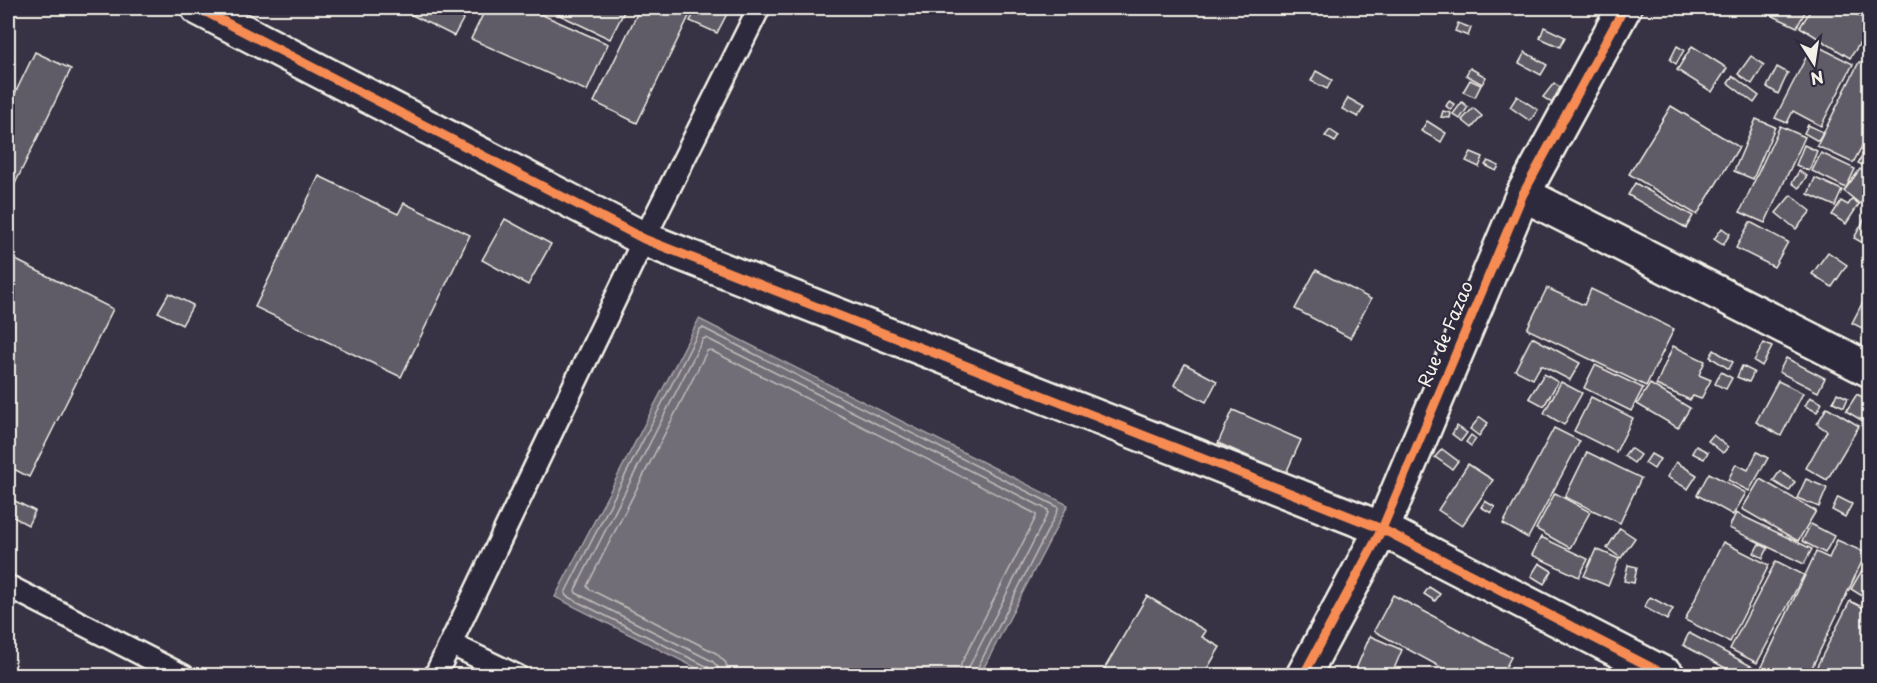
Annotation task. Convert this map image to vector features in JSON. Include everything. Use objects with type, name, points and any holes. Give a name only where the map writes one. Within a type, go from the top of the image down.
[{"type":"street","points":[[198,8],[644,239],[1382,529],[1668,675]]},
{"type":"street","name":"Rue de Fazao","points":[[1302,675],[1382,529],[1522,194],[1624,8]]},
{"type":"street","points":[[1522,194],[1869,370]]},
{"type":"lane","points":[[435,675],[644,239],[759,8]]},
{"type":"lane","points":[[8,586],[184,675]]},
{"type":"lane","points":[[451,644],[517,675]]},
{"type":"water","points":[[699,319],[1068,505],[980,675],[710,675],[555,597]]},
{"type":"building","points":[[398,8],[469,8],[454,36]]},
{"type":"building","points":[[486,8],[527,8],[608,44],[587,91],[471,39]]},
{"type":"building","points":[[545,8],[626,8],[610,39]]},
{"type":"building","points":[[640,8],[693,8],[637,123],[594,102]]},
{"type":"building","points":[[697,8],[730,8],[717,33],[690,21]]},
{"type":"building","points":[[1756,8],[1807,8],[1797,27]]},
{"type":"building","points":[[1812,8],[1846,8],[1870,22],[1870,28],[1850,58],[1800,27]]},
{"type":"building","points":[[1458,23],[1471,28],[1468,36],[1455,31]]},
{"type":"building","points":[[1544,27],[1565,37],[1560,47],[1540,38]]},
{"type":"building","points":[[1813,44],[1853,64],[1821,126],[1793,111],[1787,123],[1775,118]]},
{"type":"building","points":[[1677,46],[1684,50],[1676,64],[1670,60]]},
{"type":"building","points":[[1692,46],[1727,68],[1712,92],[1677,70]]},
{"type":"building","points":[[35,52],[71,69],[8,198],[8,108]]},
{"type":"building","points":[[1525,52],[1547,65],[1541,75],[1519,63]]},
{"type":"building","points":[[1751,56],[1764,65],[1752,84],[1738,74]]},
{"type":"building","points":[[1859,62],[1870,67],[1870,131],[1853,163],[1817,146]]},
{"type":"building","points":[[1777,67],[1788,73],[1778,94],[1767,87]]},
{"type":"building","points":[[1470,68],[1486,77],[1482,84],[1466,75]]},
{"type":"building","points":[[1316,71],[1332,80],[1327,89],[1311,81]]},
{"type":"building","points":[[1733,76],[1759,96],[1754,103],[1728,83]]},
{"type":"building","points":[[1470,80],[1481,85],[1475,97],[1463,92]]},
{"type":"building","points":[[1554,83],[1562,89],[1552,103],[1543,97]]},
{"type":"building","points":[[1517,96],[1538,110],[1530,121],[1510,107]]},
{"type":"building","points":[[1348,98],[1364,107],[1358,117],[1342,109]]},
{"type":"building","points":[[1449,101],[1454,104],[1451,110],[1446,106]]},
{"type":"building","points":[[1462,102],[1468,107],[1460,119],[1453,114]]},
{"type":"building","points":[[1671,106],[1739,147],[1697,215],[1629,174]]},
{"type":"building","points":[[1473,108],[1482,116],[1472,128],[1462,120]]},
{"type":"building","points":[[1443,111],[1451,113],[1450,118],[1441,117]]},
{"type":"building","points":[[1756,119],[1775,127],[1753,179],[1734,171]]},
{"type":"building","points":[[1427,121],[1446,133],[1441,142],[1421,131]]},
{"type":"building","points":[[1808,125],[1823,132],[1818,141],[1804,133]]},
{"type":"building","points":[[1780,126],[1805,137],[1765,223],[1740,212]]},
{"type":"building","points":[[1330,130],[1339,136],[1335,142],[1325,136]]},
{"type":"building","points":[[1870,143],[1870,169],[1858,163]]},
{"type":"building","points":[[1804,145],[1817,151],[1809,171],[1796,165]]},
{"type":"building","points":[[1471,152],[1483,157],[1479,167],[1466,161]]},
{"type":"building","points":[[1821,153],[1855,169],[1846,188],[1812,171]]},
{"type":"building","points":[[1488,161],[1499,166],[1496,171],[1485,165]]},
{"type":"building","points":[[1860,169],[1870,176],[1870,191],[1860,204],[1844,191]]},
{"type":"building","points":[[1799,171],[1807,176],[1799,188],[1792,183]]},
{"type":"building","points":[[319,176],[398,214],[404,203],[470,235],[401,377],[255,307]]},
{"type":"building","points":[[1815,178],[1842,190],[1835,206],[1808,194]]},
{"type":"building","points":[[1635,183],[1693,216],[1686,228],[1628,195]]},
{"type":"building","points":[[1791,195],[1811,211],[1796,229],[1776,213]]},
{"type":"building","points":[[1852,199],[1859,204],[1846,224],[1832,215],[1841,201],[1848,205]]},
{"type":"building","points":[[1870,213],[1870,247],[1854,238]]},
{"type":"building","points":[[505,219],[551,244],[528,285],[482,260]]},
{"type":"building","points":[[1750,222],[1788,242],[1774,267],[1736,248]]},
{"type":"building","points":[[1722,228],[1730,234],[1723,245],[1714,239]]},
{"type":"building","points":[[1828,252],[1847,265],[1832,287],[1812,274]]},
{"type":"building","points":[[8,256],[113,309],[29,477],[8,466]]},
{"type":"building","points":[[1316,270],[1371,299],[1350,338],[1295,309]]},
{"type":"building","points":[[1547,288],[1584,305],[1591,289],[1674,329],[1646,386],[1527,329]]},
{"type":"building","points":[[169,293],[193,305],[182,325],[158,312]]},
{"type":"building","points":[[1866,296],[1870,298],[1870,332],[1852,323]]},
{"type":"building","points":[[1532,337],[1580,363],[1570,380],[1541,365],[1533,379],[1515,370]]},
{"type":"building","points":[[1764,343],[1772,347],[1762,366],[1754,361]]},
{"type":"building","points":[[1673,346],[1705,361],[1699,375],[1711,380],[1701,399],[1693,396],[1690,400],[1656,385]]},
{"type":"building","points":[[1714,350],[1733,362],[1729,369],[1710,357]]},
{"type":"building","points":[[1786,358],[1825,378],[1818,392],[1779,372]]},
{"type":"building","points":[[1185,364],[1217,381],[1206,402],[1174,385]]},
{"type":"building","points":[[1595,365],[1643,388],[1631,411],[1584,388]]},
{"type":"building","points":[[1742,366],[1754,372],[1749,382],[1737,377]]},
{"type":"building","points":[[1721,372],[1732,378],[1726,389],[1715,384]]},
{"type":"building","points":[[1544,374],[1558,382],[1544,406],[1529,398]]},
{"type":"building","points":[[1778,381],[1803,393],[1781,436],[1756,422]]},
{"type":"building","points":[[1561,382],[1582,393],[1564,425],[1544,413]]},
{"type":"building","points":[[1650,384],[1690,408],[1678,428],[1637,404]]},
{"type":"building","points":[[1837,393],[1848,398],[1844,407],[1833,402]]},
{"type":"building","points":[[1857,394],[1870,402],[1870,407],[1861,420],[1846,411]]},
{"type":"building","points":[[1591,397],[1633,418],[1616,452],[1574,431]]},
{"type":"building","points":[[1810,397],[1822,403],[1817,412],[1805,406]]},
{"type":"building","points":[[1827,407],[1859,426],[1827,480],[1806,468],[1827,431],[1817,424]]},
{"type":"building","points":[[1233,410],[1301,440],[1286,473],[1218,443]]},
{"type":"building","points":[[1480,417],[1488,423],[1479,436],[1470,429]]},
{"type":"building","points":[[1457,426],[1467,433],[1461,441],[1452,434]]},
{"type":"building","points":[[1554,428],[1580,441],[1528,538],[1503,524]]},
{"type":"building","points":[[1471,435],[1476,439],[1471,446],[1466,442]]},
{"type":"building","points":[[1713,435],[1728,447],[1723,453],[1708,441]]},
{"type":"building","points":[[1696,446],[1708,452],[1704,459],[1692,453]]},
{"type":"building","points":[[1630,448],[1640,455],[1634,463],[1624,456]]},
{"type":"building","points":[[1442,449],[1458,461],[1452,469],[1435,457]]},
{"type":"building","points":[[1587,452],[1641,478],[1620,523],[1565,497]]},
{"type":"building","points":[[1757,452],[1768,458],[1749,491],[1728,480],[1736,464],[1748,470]]},
{"type":"building","points":[[1651,454],[1660,459],[1654,469],[1645,463]]},
{"type":"building","points":[[1676,462],[1697,475],[1688,489],[1667,477]]},
{"type":"building","points":[[1468,464],[1493,480],[1462,526],[1438,510]]},
{"type":"building","points":[[1780,471],[1795,482],[1789,491],[1773,481]]},
{"type":"building","points":[[1709,473],[1746,493],[1733,515],[1697,495]]},
{"type":"building","points":[[1760,479],[1816,511],[1798,541],[1742,509]]},
{"type":"building","points":[[1806,479],[1827,488],[1819,507],[1797,498]]},
{"type":"building","points":[[1555,493],[1590,512],[1570,548],[1536,529]]},
{"type":"building","points":[[1838,497],[1852,504],[1845,517],[1832,510]]},
{"type":"building","points":[[13,500],[35,511],[28,525],[8,514]]},
{"type":"building","points":[[1485,501],[1495,507],[1491,513],[1481,507]]},
{"type":"building","points":[[1736,513],[1812,549],[1804,564],[1729,528]]},
{"type":"building","points":[[1811,524],[1834,536],[1825,553],[1802,541]]},
{"type":"building","points":[[1620,528],[1635,538],[1621,558],[1607,548]]},
{"type":"building","points":[[1541,537],[1588,559],[1579,577],[1532,555]]},
{"type":"building","points":[[1837,540],[1866,553],[1808,676],[1768,676],[1760,671],[1816,552],[1829,558]]},
{"type":"building","points":[[1723,542],[1769,565],[1730,642],[1685,620]]},
{"type":"building","points":[[1759,544],[1768,548],[1763,558],[1754,553]]},
{"type":"building","points":[[1596,549],[1619,559],[1608,586],[1584,576]]},
{"type":"building","points":[[1776,561],[1804,575],[1757,663],[1730,649]]},
{"type":"building","points":[[1539,563],[1552,571],[1544,584],[1531,576]]},
{"type":"building","points":[[1628,565],[1637,567],[1634,583],[1624,581]]},
{"type":"building","points":[[1862,570],[1870,575],[1870,601],[1851,589]]},
{"type":"building","points":[[1429,587],[1440,594],[1435,601],[1424,594]]},
{"type":"building","points":[[1393,595],[1511,657],[1501,676],[1457,676],[1374,631]]},
{"type":"building","points":[[1147,596],[1206,631],[1202,637],[1220,647],[1203,676],[1100,676]]},
{"type":"building","points":[[1650,597],[1673,609],[1667,620],[1644,607]]},
{"type":"building","points":[[1850,601],[1870,611],[1870,676],[1812,676]]},
{"type":"building","points":[[1689,633],[1753,667],[1748,676],[1740,676],[1683,645]]},
{"type":"building","points":[[1370,636],[1402,650],[1391,676],[1353,676]]},
{"type":"cycle path","points":[[198,8],[644,239],[1382,529],[1668,676]]},
{"type":"cycle path","points":[[1303,676],[1382,529],[1523,194],[1624,8]]}]
